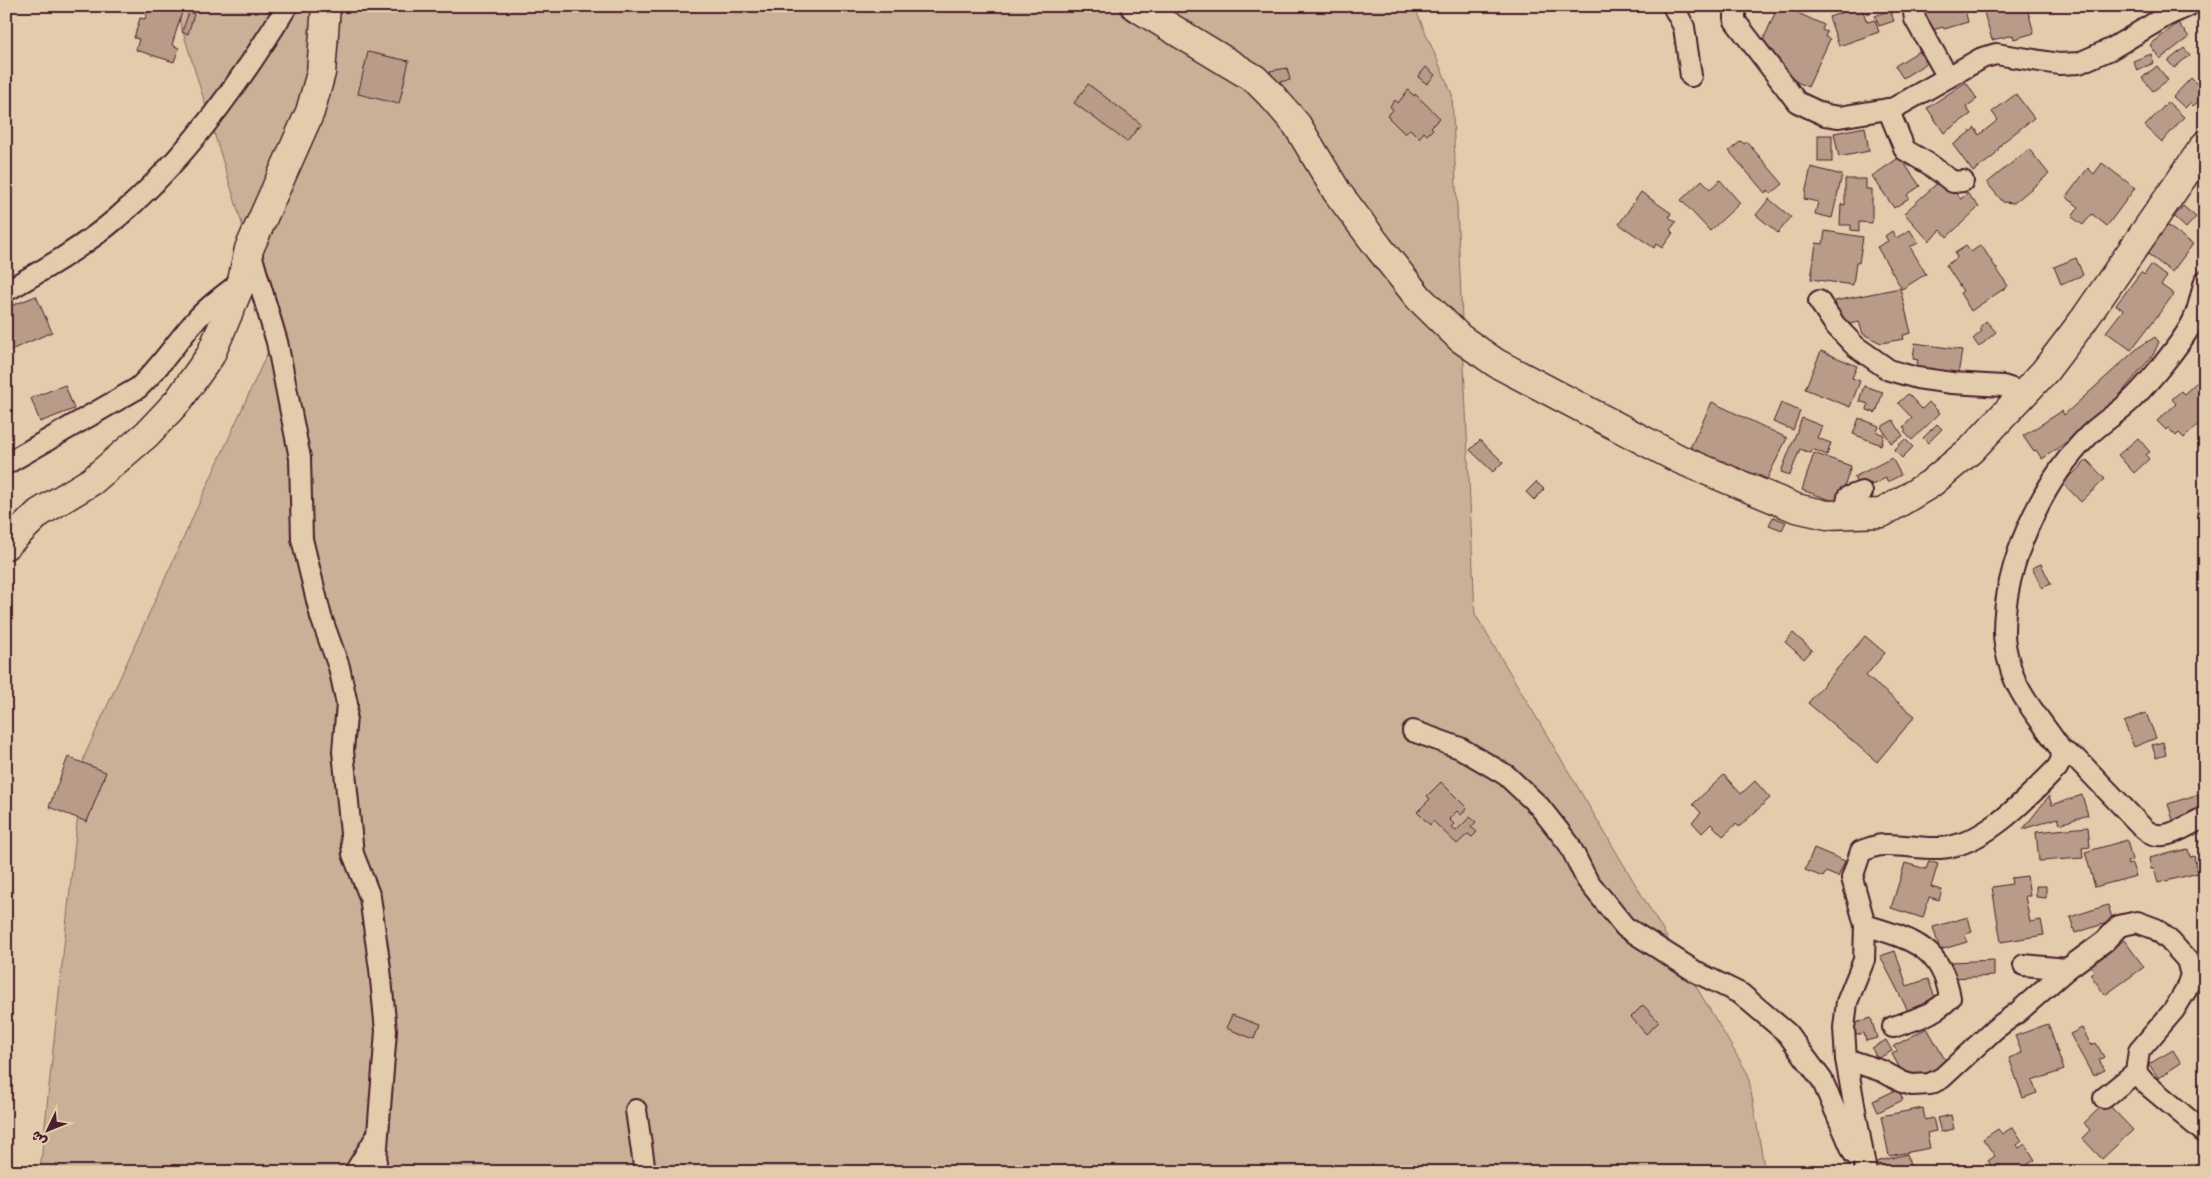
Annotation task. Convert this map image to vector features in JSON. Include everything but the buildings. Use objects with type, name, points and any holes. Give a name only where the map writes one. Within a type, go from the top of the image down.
[{"type":"street","points":[[6,291],[69,255],[117,218],[175,162],[256,58],[287,6]]},
{"type":"street","points":[[6,545],[39,513],[92,481],[147,434],[178,401],[210,356],[242,281],[249,250],[310,112],[321,73],[326,6]]},
{"type":"street","points":[[1135,6],[1255,79],[1272,96],[1297,125],[1337,192],[1380,248],[1419,298],[1460,338],[1496,363],[1679,459],[1796,508],[1827,515],[1845,516],[1882,512],[1930,484],[1972,448],[2045,371],[2083,321],[2205,145]]},
{"type":"street","points":[[1673,6],[1684,27],[1691,76]]},
{"type":"street","points":[[1735,6],[1735,21],[1797,102],[1825,115],[1839,117],[1894,108],[1915,98],[1982,58],[1996,54],[2059,64],[2079,63],[2111,49],[2166,16],[2188,6]]},
{"type":"street","points":[[1913,6],[1915,19],[1948,77]]},
{"type":"street","points":[[1888,109],[1905,150],[1929,164],[1953,182],[1963,181]]},
{"type":"street","points":[[249,250],[277,342],[300,458],[302,539],[321,617],[339,667],[347,704],[343,751],[351,834],[354,854],[370,897],[386,1031],[375,1172]]},
{"type":"street","points":[[6,464],[138,388],[149,378],[196,319],[215,301],[242,281]]},
{"type":"street","points":[[2205,281],[2193,322],[2169,355],[2128,403],[2090,434],[2066,459],[2028,524],[2008,593],[2004,634],[2010,668],[2020,691],[2061,750],[2079,760],[2143,828],[2154,836],[2165,836],[2205,817]]},
{"type":"street","points":[[1819,301],[1835,325],[1855,346],[1889,370],[1917,378],[1952,383],[2003,386],[2025,393]]},
{"type":"street","points":[[1845,516],[1848,497],[1862,492]]},
{"type":"street","points":[[1413,732],[1460,748],[1506,775],[1545,814],[1569,844],[1587,880],[1625,927],[1696,972],[1741,994],[1787,1033],[1822,1080],[1864,1172]]},
{"type":"street","points":[[1864,1172],[1846,1059],[1844,1014],[1864,960],[1865,925],[1852,878],[1861,851],[1882,845],[1939,848],[1956,846],[1975,838],[1997,823],[2057,768],[2062,759],[2061,750]]},
{"type":"street","points":[[1846,1059],[1882,1071],[1907,1083],[1930,1084],[1942,1078],[1995,1029],[2018,1012],[2067,969],[2105,941],[2119,926],[2138,922],[2156,928],[2187,960],[2191,975],[2185,992],[2174,1010],[2139,1051],[2136,1072],[2104,1098]]},
{"type":"street","points":[[1865,925],[1905,936],[1919,945],[1943,970],[1948,985],[1950,998],[1943,1005],[1930,1014],[1894,1027]]},
{"type":"street","points":[[2024,965],[2067,969]]},
{"type":"street","points":[[2136,1072],[2145,1083],[2205,1133]]},
{"type":"street","points":[[636,1110],[645,1172]]},
{"type":"street","points":[[355,1172],[377,1135]]},
{"type":"shaded area","points":[[175,6],[1414,6],[1452,94],[1475,614],[1748,1074],[1765,1172],[40,1172],[84,757],[276,334]]}]
